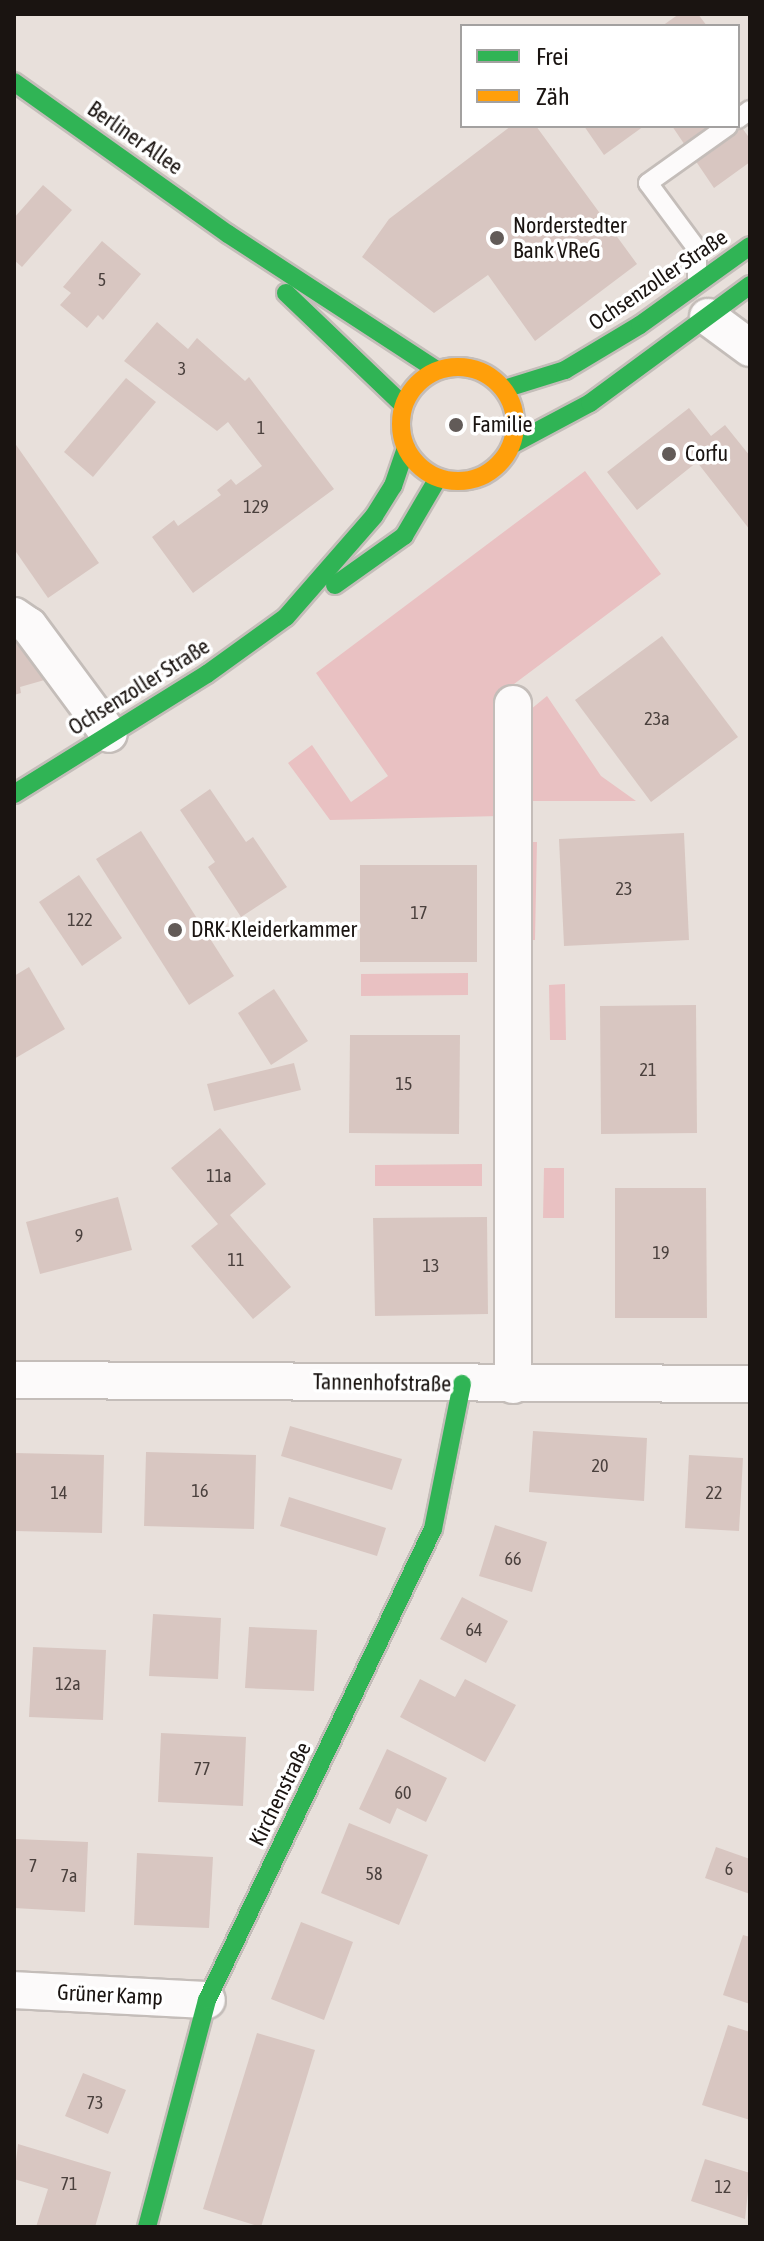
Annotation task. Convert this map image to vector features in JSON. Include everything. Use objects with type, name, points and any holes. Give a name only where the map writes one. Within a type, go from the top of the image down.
[{"type":"main road","name":"Berliner Allee","points":[[14,82],[228,234],[437,370]]},
{"type":"main road","name":"Berliner Allee","points":[[228,234],[403,405]]},
{"type":"main road","name":"Ochsenzoller Straße","points":[[14,794],[207,674],[404,536],[438,478],[456,481],[482,476],[503,459],[513,444],[590,403],[702,300],[750,246]]},
{"type":"main road","name":"Ochsenzoller Straße","points":[[504,389],[565,370],[702,300],[750,285]]},
{"type":"main road","points":[[403,405],[422,379],[437,370],[474,369],[504,389],[513,406],[513,444]]},
{"type":"main road","name":"Ochsenzoller Straße","points":[[286,617],[374,516],[393,486],[406,448],[403,405]]},
{"type":"main road","points":[[406,448],[419,467],[438,478]]},
{"type":"main road","name":"Kirchenstraße","points":[[147,2227],[207,2000],[433,1529],[462,1384]]},
{"type":"street","points":[[702,300],[750,348]]},
{"type":"street","points":[[14,616],[29,626],[109,734]]},
{"type":"street","points":[[513,704],[513,1385]]},
{"type":"street","name":"Tannenhofstraße","points":[[14,1380],[750,1384]]},
{"type":"street","name":"Grüner Kamp","points":[[14,1990],[207,2000]]},
{"type":"lane","points":[[702,300],[697,249],[648,183],[725,128]]},
{"type":"shaded area","points":[[585,471],[661,574],[498,696],[500,816],[330,820],[288,763],[312,745],[351,802],[388,776],[316,673]]},
{"type":"shaded area","points":[[547,696],[601,776],[636,801],[527,801],[525,714]]},
{"type":"shaded area","points":[[522,842],[537,842],[535,940],[521,940]]},
{"type":"shaded area","points":[[468,973],[468,995],[361,996],[361,974]]},
{"type":"shaded area","points":[[565,984],[566,1040],[550,1040],[549,985]]},
{"type":"shaded area","points":[[482,1164],[482,1186],[375,1186],[375,1165]]},
{"type":"shaded area","points":[[544,1168],[564,1168],[564,1218],[543,1218]]},
{"type":"building","points":[[679,14],[698,14],[706,24],[665,24]]},
{"type":"building","points":[[740,125],[750,139],[750,162],[714,188],[673,128],[740,128]]},
{"type":"building","name":"Norderstedter Bank VReG","points":[[508,128],[537,128],[637,264],[535,341],[488,275],[434,313],[362,257],[389,219]]},
{"type":"building","points":[[585,128],[641,128],[604,155]]},
{"type":"building","points":[[43,185],[72,210],[22,267],[14,260],[14,218]]},
{"type":"building","points":[[102,241],[141,274],[103,320],[98,315],[87,328],[60,305],[71,293],[63,287]]},
{"type":"building","points":[[157,322],[188,349],[197,338],[245,381],[249,377],[334,489],[193,593],[152,537],[174,520],[178,526],[221,495],[217,490],[231,479],[236,485],[262,466],[228,422],[217,431],[124,361]]},
{"type":"building","points":[[126,378],[156,402],[93,477],[64,452]]},
{"type":"building","name":"Corfu","points":[[689,408],[711,436],[725,425],[750,456],[750,530],[697,462],[637,510],[607,472]]},
{"type":"building","points":[[14,442],[99,563],[48,598],[14,549]]},
{"type":"building","points":[[14,634],[48,679],[20,687],[21,693],[14,695]]},
{"type":"building","points":[[662,636],[738,737],[651,802],[575,700]]},
{"type":"building","points":[[210,789],[246,842],[253,837],[287,887],[241,917],[208,867],[215,862],[180,810]]},
{"type":"building","points":[[141,831],[234,976],[189,1005],[96,859]]},
{"type":"building","points":[[684,833],[689,940],[564,946],[559,839]]},
{"type":"building","points":[[360,865],[477,865],[477,962],[360,962]]},
{"type":"building","points":[[79,875],[122,938],[82,966],[39,902]]},
{"type":"building","points":[[29,967],[65,1029],[14,1059],[14,976]]},
{"type":"building","points":[[274,989],[308,1041],[271,1065],[238,1013]]},
{"type":"building","points":[[696,1005],[697,1133],[601,1134],[600,1006]]},
{"type":"building","points":[[350,1035],[460,1035],[459,1134],[349,1133]]},
{"type":"building","points":[[294,1063],[301,1090],[214,1111],[207,1084]]},
{"type":"building","points":[[220,1128],[266,1184],[230,1215],[291,1287],[253,1319],[191,1246],[218,1224],[171,1168]]},
{"type":"building","points":[[615,1188],[706,1188],[707,1318],[615,1318]]},
{"type":"building","points":[[118,1197],[132,1250],[40,1274],[26,1222]]},
{"type":"building","points":[[487,1217],[488,1314],[375,1316],[373,1218]]},
{"type":"building","points":[[290,1426],[402,1459],[392,1490],[281,1456]]},
{"type":"building","points":[[533,1431],[647,1438],[644,1501],[529,1492]]},
{"type":"building","points":[[146,1452],[256,1455],[254,1529],[144,1526]]},
{"type":"building","points":[[14,1453],[104,1455],[102,1533],[14,1531]]},
{"type":"building","points":[[689,1455],[743,1458],[739,1531],[685,1528]]},
{"type":"building","points":[[289,1497],[386,1528],[377,1556],[280,1526]]},
{"type":"building","points":[[495,1525],[547,1542],[532,1592],[479,1576]]},
{"type":"building","points":[[462,1597],[508,1621],[486,1663],[440,1639]]},
{"type":"building","points":[[153,1614],[221,1618],[218,1679],[149,1676]]},
{"type":"building","points":[[249,1627],[317,1630],[314,1691],[245,1688]]},
{"type":"building","points":[[33,1647],[106,1650],[103,1720],[29,1717]]},
{"type":"building","points":[[420,1679],[455,1697],[465,1679],[516,1705],[485,1762],[400,1717]]},
{"type":"building","points":[[161,1733],[246,1737],[243,1806],[158,1802]]},
{"type":"building","points":[[387,1749],[447,1778],[426,1822],[397,1808],[390,1824],[359,1809]]},
{"type":"building","points":[[349,1823],[428,1855],[399,1925],[321,1893]]},
{"type":"building","points":[[16,1839],[88,1842],[85,1912],[14,1908]]},
{"type":"building","points":[[716,1847],[750,1859],[750,1894],[705,1878]]},
{"type":"building","points":[[137,1853],[213,1857],[209,1928],[134,1925]]},
{"type":"building","points":[[301,1922],[353,1942],[324,2020],[271,1999]]},
{"type":"building","points":[[743,1935],[750,1937],[750,2004],[723,1995]]},
{"type":"building","points":[[728,2025],[750,2032],[750,2120],[702,2105]]},
{"type":"building","points":[[257,2033],[315,2050],[261,2227],[203,2209]]},
{"type":"building","points":[[83,2073],[126,2090],[108,2134],[65,2116]]},
{"type":"building","points":[[18,2144],[111,2172],[95,2227],[36,2227],[48,2189],[14,2179]]},
{"type":"building","points":[[705,2159],[750,2173],[745,2219],[691,2201]]},
{"type":"traffic: fast","points":[[14,82],[228,234],[437,370]]},
{"type":"traffic: fast","points":[[504,389],[565,370],[640,325],[750,246]]},
{"type":"traffic: fast","points":[[513,444],[590,403],[750,285]]},
{"type":"traffic: fast","points":[[286,293],[403,405]]},
{"type":"traffic: fast","points":[[14,794],[207,674],[286,617],[374,516],[393,486],[406,448]]},
{"type":"traffic: fast","points":[[335,585],[404,536],[438,478]]},
{"type":"traffic: fast","points":[[147,2227],[207,2000],[433,1529],[462,1384]]},
{"type":"traffic: slow","points":[[458,367],[490,376],[506,392],[515,424],[506,456],[490,472],[458,481],[426,472],[410,456],[401,424],[410,392],[426,376],[458,367]]},
{"type":"place","name":"Norderstedter Bank VReG","points":[[497,238]]},
{"type":"place","name":"Familie","points":[[456,425]]},
{"type":"place","name":"Corfu","points":[[669,454]]},
{"type":"place","name":"DRK-Kleiderkammer","points":[[175,930]]}]
